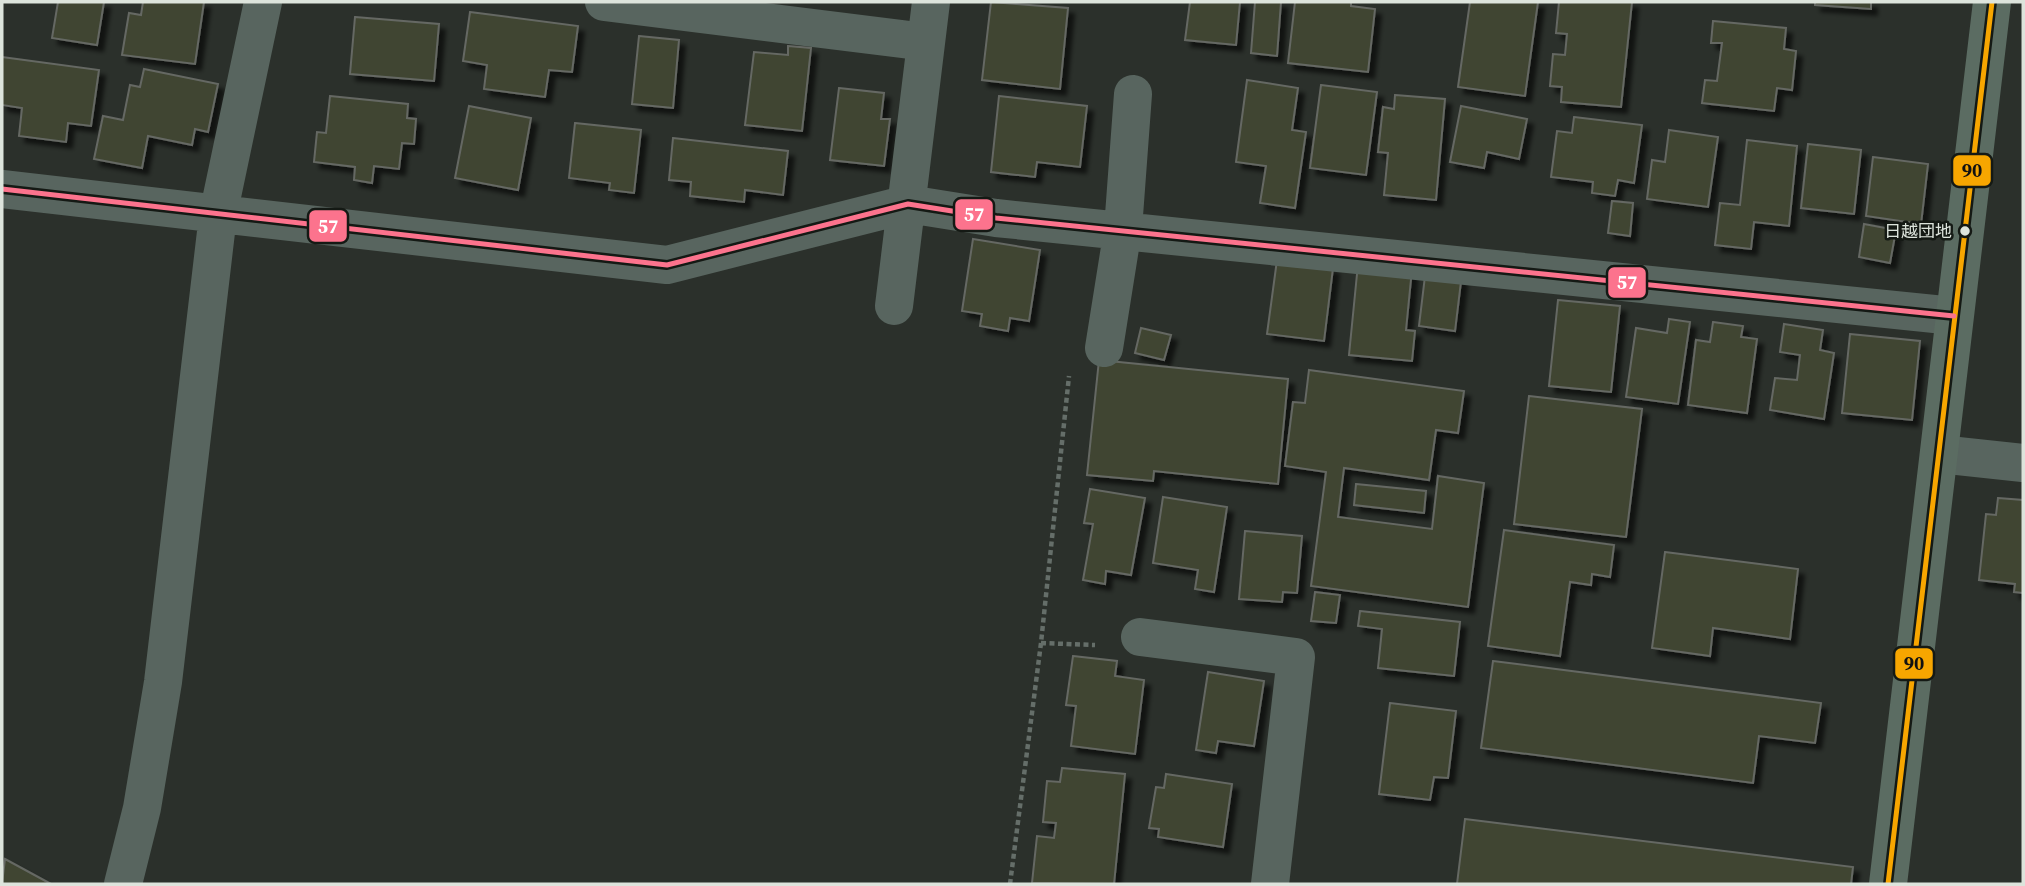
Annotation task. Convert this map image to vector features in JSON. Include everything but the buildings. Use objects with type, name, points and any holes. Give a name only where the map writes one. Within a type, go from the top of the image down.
[{"type":"highway","points":[[1888,884],[1992,2]]},
{"type":"street","points":[[123,884],[142,808],[163,682],[218,215],[263,2]]},
{"type":"street","points":[[604,2],[926,42]]},
{"type":"street","points":[[894,306],[931,2]]},
{"type":"street","points":[[1104,348],[1123,229],[1133,94]]},
{"type":"street","points":[[2,189],[667,265],[908,204],[996,218],[1954,316]]},
{"type":"street","points":[[1939,454],[2023,463]]},
{"type":"street","points":[[1140,637],[1296,657],[1270,884]]},
{"type":"path","points":[[1010,884],[1041,643],[1070,367]]},
{"type":"path","points":[[1041,643],[1107,645],[1140,637]]},
{"type":"transit line","name":"90","points":[[1888,884],[1992,2]]},
{"type":"transit line","name":"57","points":[[2,189],[667,265],[908,204],[996,218],[1954,316]]},
{"type":"place","name":"日越団地","points":[[1965,231]]}]
